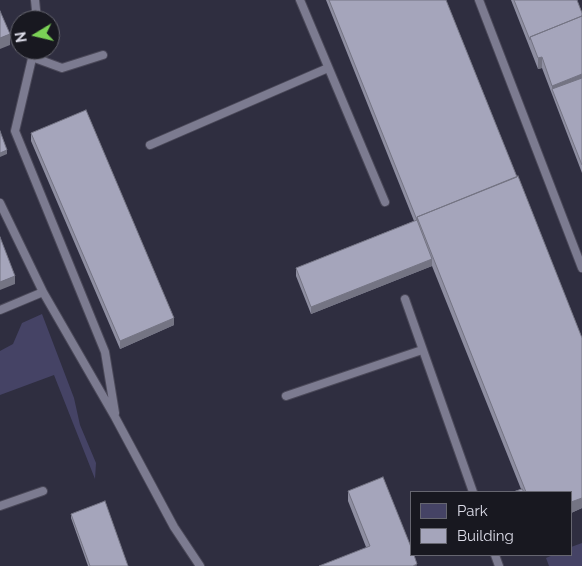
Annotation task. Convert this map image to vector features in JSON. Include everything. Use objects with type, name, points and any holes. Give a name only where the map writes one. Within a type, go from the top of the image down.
[{"type":"lane","points":[[300,0],[384,202]]},
{"type":"lane","points":[[479,0],[582,268]]},
{"type":"lane","points":[[47,60],[62,68],[103,55]]},
{"type":"lane","points":[[31,60],[15,131],[105,352],[115,417]]},
{"type":"lane","points":[[150,145],[328,68]]},
{"type":"lane","points":[[0,203],[43,292],[115,417],[174,527],[200,566]]},
{"type":"lane","points":[[0,310],[43,292]]},
{"type":"lane","points":[[405,299],[473,491]]},
{"type":"lane","points":[[286,396],[422,350]]},
{"type":"lane","points":[[0,506],[43,491]]},
{"type":"green space","points":[[42,314],[74,398],[80,425],[96,463],[95,479],[54,375],[0,395],[0,351],[13,344],[22,323]]},
{"type":"green space","points":[[582,543],[582,566],[549,566],[546,558],[551,556],[572,556],[572,547]]},
{"type":"building","points":[[329,0],[446,0],[517,177],[417,217],[417,220]]},
{"type":"building","points":[[514,0],[577,0],[582,16],[530,37],[530,40]]},
{"type":"building","points":[[0,11],[10,34],[0,38]]},
{"type":"building","points":[[582,16],[582,74],[552,86],[542,57],[538,58],[530,37]]},
{"type":"building","points":[[582,78],[582,165],[552,89]]},
{"type":"building","points":[[86,110],[174,318],[120,341],[31,133]]},
{"type":"building","points":[[0,131],[7,150],[0,153]]},
{"type":"building","points":[[518,176],[582,338],[582,498],[572,502],[572,491],[526,491],[417,217]]},
{"type":"building","points":[[417,220],[432,259],[311,307],[296,268]]},
{"type":"building","points":[[0,237],[15,276],[0,282]]},
{"type":"building","points":[[383,477],[410,544],[410,556],[414,556],[417,564],[413,566],[319,566],[370,546],[348,491]]},
{"type":"building","points":[[105,501],[128,566],[90,566],[71,514]]}]
